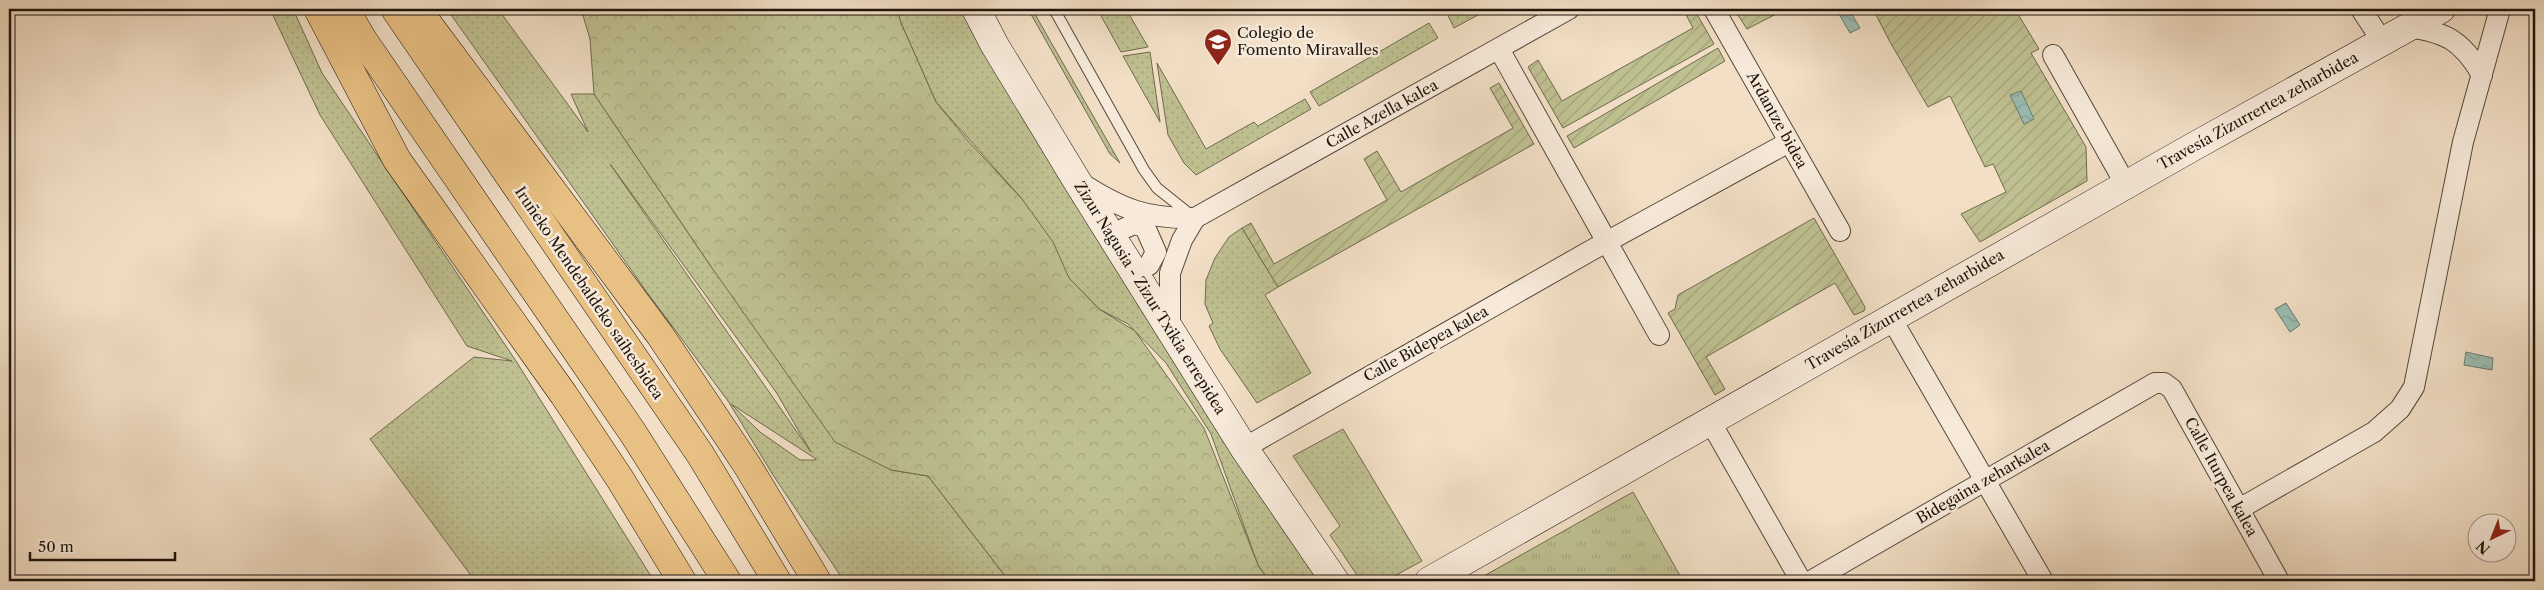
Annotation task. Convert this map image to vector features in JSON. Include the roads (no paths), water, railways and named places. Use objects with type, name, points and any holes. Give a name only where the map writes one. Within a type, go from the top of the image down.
[{"type":"highway","points":[[318,9],[397,160],[564,395],[620,479],[682,581]]},
{"type":"highway","points":[[345,9],[363,40],[634,434],[727,581]]},
{"type":"highway","name":"Iruñeko Mendebaldeko saihesbidea","points":[[395,9],[700,454],[777,581]]},
{"type":"highway","points":[[417,9],[660,335],[747,465],[817,581]]},
{"type":"street","name":"Zizur Nagusia - Zizur Txikia errepidea","points":[[976,9],[994,44],[1077,181],[1122,229],[1170,328],[1244,448],[1335,581]]},
{"type":"street","name":"Calle Azella kalea","points":[[1195,218],[1569,9]]},
{"type":"street","name":"Ardantze bidea","points":[[1714,9],[1840,231]]},
{"type":"street","points":[[2361,9],[2382,41]]},
{"type":"street","points":[[2239,509],[2374,432],[2400,409],[2414,387],[2463,142],[2500,9]]},
{"type":"street","name":"Travesía Zizurrertea zeharbidea","points":[[1429,581],[2438,10]]},
{"type":"street","points":[[2408,27],[2436,31],[2457,43],[2472,58],[2482,74]]},
{"type":"street","points":[[1499,49],[1659,334]]},
{"type":"street","points":[[2054,55],[2126,185]]},
{"type":"street","name":"Calle Bidepea kalea","points":[[1244,448],[1608,241],[1789,142]]},
{"type":"street","points":[[1077,181],[1118,204],[1154,217],[1195,218],[1182,240],[1170,273],[1170,328]]},
{"type":"street","points":[[1122,229],[1154,217]]},
{"type":"street","points":[[1142,269],[1182,240]]},
{"type":"street","points":[[1891,318],[2043,581]]},
{"type":"street","name":"Calle Iturpea kalea","points":[[2155,382],[2164,383],[2172,389],[2279,581]]},
{"type":"street","name":"Bidegaina zeharkalea","points":[[1811,581],[2155,382]]},
{"type":"street","points":[[1710,421],[1802,581]]},
{"type":"lane","points":[[1054,9],[1144,170],[1157,188],[1195,218]]},
{"type":"water","points":[[1836,9],[1849,9],[1860,28],[1850,33]]},
{"type":"water","points":[[2021,91],[2034,119],[2024,124],[2010,95]]},
{"type":"water","points":[[2286,303],[2300,325],[2290,332],[2275,309]]},
{"type":"water","points":[[2466,352],[2493,358],[2492,370],[2464,365]]},
{"type":"place","name":"Colegio de Fomento Miravalles","points":[[1218,66]]}]
